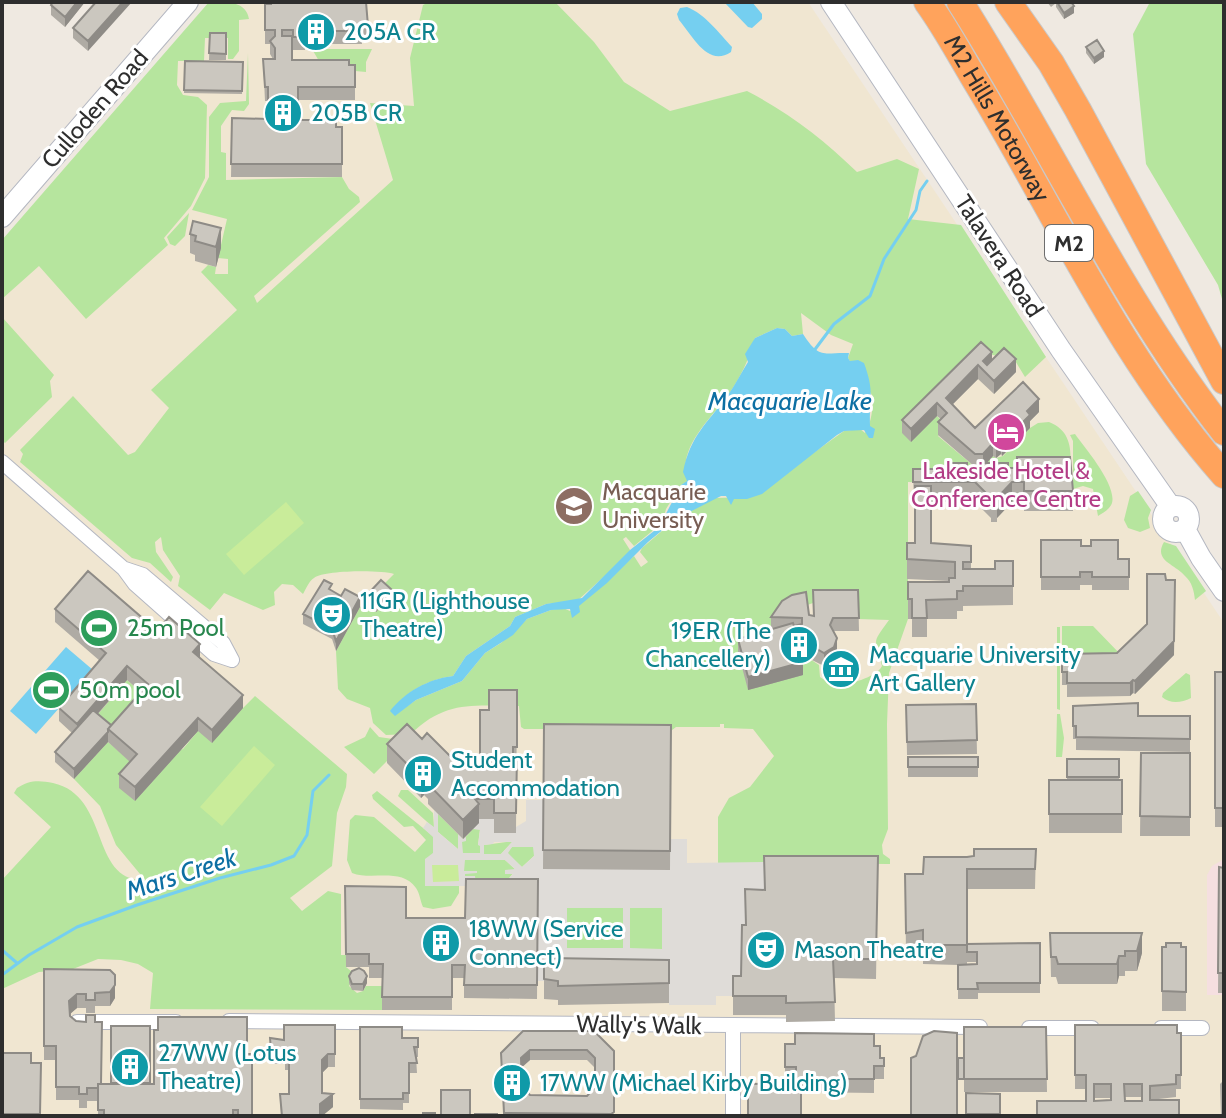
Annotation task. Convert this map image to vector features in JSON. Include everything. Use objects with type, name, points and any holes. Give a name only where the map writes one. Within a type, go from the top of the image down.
[{"type":"highway","name":"M2 Hills Motorway","points":[[927,2],[1116,324],[1164,398],[1224,475]]},
{"type":"highway","name":"M2 Hills Motorway","points":[[960,2],[1033,121],[1131,298],[1194,393],[1224,432]]},
{"type":"highway","points":[[1008,2],[1051,63],[1078,110],[1224,381]]},
{"type":"street","name":"Culloden Road","points":[[2,217],[188,2]]},
{"type":"street","name":"Talavera Road","points":[[831,2],[1061,350],[1171,507],[1164,517],[1167,529],[1178,532],[1185,529],[1224,591]]},
{"type":"street","points":[[2,462],[124,569],[135,584],[214,654],[232,660],[223,643],[143,575],[124,569]]},
{"type":"street","name":"Wally's Walk","points":[[77,1022],[1110,1028]]},
{"type":"street","points":[[733,1027],[733,1116]]},
{"type":"street","points":[[1140,1028],[1202,1028]]},
{"type":"shaded area","name":"Macquarie University","points":[[210,2],[808,2],[1224,623],[1224,1116],[2,1116],[2,242]]},
{"type":"shaded area","points":[[526,800],[543,800],[670,839],[687,839],[687,863],[764,862],[765,909],[745,910],[746,945],[741,996],[716,996],[716,1005],[669,1005],[669,980],[537,981],[465,886],[425,886],[425,859],[433,853],[433,837],[423,828],[427,822],[434,827],[434,810],[438,814],[438,832],[458,849],[458,834],[463,839],[466,837],[466,841],[462,842],[463,853],[480,853],[480,830],[473,829],[475,819],[494,819],[516,827],[526,821]],"holes":[[[494,842],[512,842],[501,854],[484,854],[484,845]],[[512,847],[533,847],[534,856],[522,867],[508,853]],[[465,860],[505,860],[515,869],[505,870],[505,874],[513,874],[504,884],[476,884],[475,876],[465,876],[477,871],[464,871]],[[432,865],[458,865],[459,881],[433,882]],[[567,908],[623,908],[623,948],[567,948]],[[630,908],[662,908],[662,949],[630,948]]]},
{"type":"shaded area","points":[[1224,859],[1224,995],[1207,995],[1207,875],[1212,866]]},
{"type":"green space","points":[[209,2],[239,5],[249,19],[239,20],[239,51],[233,59],[228,59],[228,38],[205,38],[204,61],[178,61],[177,85],[183,95],[198,97],[207,105],[205,178],[191,206],[164,238],[168,245],[86,319],[39,266],[2,299],[2,240]]},
{"type":"green space","points":[[429,2],[555,2],[594,42],[624,82],[670,111],[747,91],[805,127],[857,172],[897,159],[919,169],[908,219],[961,225],[1046,357],[1025,377],[1011,354],[1006,359],[990,354],[937,416],[947,426],[938,436],[975,467],[975,479],[949,483],[908,482],[908,619],[889,673],[888,829],[882,845],[883,854],[890,859],[890,864],[718,863],[718,817],[729,798],[750,787],[774,756],[753,729],[724,728],[724,724],[720,727],[676,727],[663,737],[574,729],[524,729],[521,727],[519,706],[488,706],[448,710],[411,734],[386,735],[373,723],[370,708],[347,699],[338,689],[336,651],[360,607],[366,603],[376,612],[390,596],[381,587],[394,574],[329,573],[314,578],[303,594],[293,585],[282,584],[274,592],[275,605],[263,610],[224,593],[210,610],[178,586],[180,576],[163,550],[161,537],[155,542],[156,552],[173,577],[171,582],[150,563],[132,558],[20,462],[23,454],[20,450],[73,396],[128,455],[135,452],[169,408],[151,390],[237,310],[201,272],[208,265],[216,267],[215,274],[228,274],[228,259],[218,258],[227,219],[192,210],[209,177],[209,117],[220,103],[246,101],[248,53],[249,104],[244,111],[232,110],[221,126],[221,152],[226,153],[226,180],[342,177],[360,202],[254,296],[257,303],[393,180],[370,103],[414,106],[410,58],[423,5]],"holes":[[[801,313],[831,335],[853,344],[848,358],[872,395],[872,415],[865,433],[860,429],[844,431],[752,497],[715,498],[676,519],[642,548],[640,552],[648,562],[641,567],[634,556],[570,611],[563,608],[551,610],[527,619],[485,653],[462,681],[416,700],[400,711],[394,707],[420,686],[453,676],[466,656],[510,626],[515,617],[546,604],[577,601],[629,554],[630,550],[623,539],[626,537],[634,546],[662,523],[666,509],[681,485],[688,481],[687,457],[691,446],[737,381],[755,338],[777,328],[785,329],[792,336],[803,334]],[[813,603],[858,619],[889,620],[876,641],[882,666],[879,670],[861,680],[835,687],[820,677],[819,665],[810,659],[803,662],[773,624],[782,614]]]},
{"type":"green space","points":[[1150,2],[1224,2],[1224,306],[1218,285],[1146,164],[1133,34]]},
{"type":"green space","points":[[312,49],[372,49],[366,62],[366,72],[323,68]]},
{"type":"green space","points":[[189,213],[185,236],[175,246],[170,244],[167,237]]},
{"type":"green space","points":[[2,317],[54,375],[50,381],[52,397],[5,443],[2,440]]},
{"type":"green space","points":[[1049,422],[1067,438],[1070,477],[983,467],[993,456],[1003,456],[1030,428]]},
{"type":"green space","points":[[1075,434],[1110,487],[1112,503],[1098,516],[1093,489],[1083,486],[1073,489],[1073,441],[1070,435]]},
{"type":"green space","points":[[1138,491],[1151,510],[1148,518],[1150,528],[1140,532],[1128,528],[1124,520],[1130,496]]},
{"type":"green space","points":[[286,502],[304,523],[244,575],[226,554]]},
{"type":"green space","points":[[1164,542],[1176,546],[1206,591],[1195,600],[1187,578],[1163,558],[1161,548]]},
{"type":"green space","points":[[1062,626],[1093,626],[1122,656],[1117,662],[1062,662]]},
{"type":"green space","points":[[1057,627],[1060,627],[1060,710],[1057,709]]},
{"type":"green space","points":[[1186,673],[1190,675],[1191,698],[1176,702],[1162,697],[1163,693]]},
{"type":"green space","points":[[127,680],[148,698],[112,737],[93,720]]},
{"type":"green space","points":[[255,696],[347,774],[337,813],[332,866],[290,898],[302,911],[328,891],[341,894],[341,955],[346,955],[346,967],[356,975],[349,986],[357,993],[366,986],[382,986],[382,1010],[150,1009],[153,973],[138,964],[121,960],[98,959],[73,969],[39,972],[2,989],[2,880],[51,827],[14,793],[17,788],[30,782],[43,781],[71,791],[84,804],[115,868],[127,877],[145,880],[116,845],[100,806],[74,779],[108,742],[137,767],[183,749],[198,731],[243,708]]},
{"type":"green space","points":[[1057,714],[1060,714],[1064,738],[1062,757],[1056,757]]},
{"type":"green space","points":[[370,727],[379,737],[407,741],[374,774],[344,747],[365,737]]},
{"type":"green space","points":[[254,746],[275,765],[222,826],[200,807]]},
{"type":"green space","points":[[401,790],[408,790],[433,813],[434,828],[398,796]]},
{"type":"green space","points":[[377,791],[433,836],[433,853],[425,886],[459,886],[459,893],[451,906],[423,907],[416,888],[402,878],[352,873],[347,860],[350,820],[355,815],[374,817],[415,852],[426,840],[413,826],[404,827],[373,799],[372,795]]},
{"type":"green space","points":[[438,814],[458,834],[459,850],[438,832]]},
{"type":"green space","points":[[473,829],[480,829],[478,845],[481,853],[462,853],[462,841]]},
{"type":"green space","points":[[513,841],[501,854],[484,854],[484,845]]},
{"type":"green space","points":[[512,847],[534,847],[534,856],[522,867],[506,853]]},
{"type":"green space","points":[[464,860],[505,860],[516,870],[504,884],[475,884],[465,876],[465,873],[476,873],[464,871]]},
{"type":"green space","points":[[432,865],[459,865],[459,882],[432,882]]},
{"type":"green space","points":[[567,908],[623,908],[623,949],[567,948]]},
{"type":"green space","points":[[630,908],[662,908],[662,949],[630,949]]},
{"type":"water","points":[[724,2],[752,2],[762,14],[762,19],[752,28],[748,27]]},
{"type":"water","points":[[687,7],[711,24],[732,47],[731,52],[715,56],[696,42],[677,14],[680,8]]},
{"type":"water","name":"Macquarie Lake","points":[[777,328],[785,329],[792,336],[803,334],[818,351],[849,353],[850,361],[864,363],[870,389],[870,426],[875,429],[873,438],[869,438],[864,430],[844,431],[762,494],[734,499],[731,505],[726,496],[721,496],[676,519],[579,606],[580,612],[572,618],[570,609],[551,610],[527,619],[513,635],[485,653],[462,681],[416,700],[395,716],[390,711],[403,698],[426,683],[453,676],[466,656],[510,626],[515,617],[546,604],[582,598],[630,550],[659,527],[681,485],[687,481],[683,472],[690,448],[748,362],[745,354],[755,338]]},
{"type":"water","name":"50m pool","points":[[66,647],[93,670],[36,734],[10,711]]},
{"type":"building","points":[[53,2],[77,2],[65,17],[51,5]]},
{"type":"building","points":[[96,2],[123,2],[88,41],[73,28]]},
{"type":"building","points":[[366,2],[368,26],[362,26],[362,31],[305,31],[305,37],[293,37],[293,30],[282,30],[282,36],[292,36],[292,60],[349,60],[349,65],[355,65],[355,87],[298,87],[298,120],[336,120],[336,127],[342,127],[342,164],[231,164],[232,118],[268,119],[268,87],[265,87],[263,59],[275,59],[275,48],[270,41],[275,36],[275,30],[265,30],[265,4]]},
{"type":"building","points":[[1057,2],[1071,2],[1074,6],[1064,13]]},
{"type":"building","points":[[210,33],[226,33],[226,54],[209,53]]},
{"type":"building","points":[[1097,40],[1104,51],[1094,58],[1086,47]]},
{"type":"building","points":[[185,61],[243,62],[242,91],[184,90]]},
{"type":"building","points":[[193,221],[221,228],[216,247],[195,241],[196,236],[190,234]]},
{"type":"building","points":[[981,342],[992,352],[983,361],[987,365],[1004,348],[1016,359],[994,381],[978,365],[946,398],[975,428],[1023,382],[1039,399],[1027,411],[1030,415],[1002,443],[993,443],[983,454],[975,454],[938,422],[947,413],[937,403],[911,429],[902,420]]},
{"type":"building","points":[[1017,457],[1070,457],[1073,491],[1024,491],[1024,482],[1012,482],[997,502],[991,502],[991,498],[975,482],[913,482],[913,469],[953,469],[953,463],[967,463],[967,469],[981,469],[981,463],[1008,463],[1008,468],[1017,468]]},
{"type":"building","points":[[915,486],[931,486],[931,543],[971,546],[971,562],[963,562],[963,569],[995,569],[995,561],[1013,561],[1013,586],[963,586],[963,591],[957,591],[957,599],[926,600],[927,618],[912,618],[908,582],[949,582],[949,578],[955,578],[955,562],[907,559],[907,543],[915,543]]},
{"type":"building","points":[[1041,540],[1081,540],[1081,546],[1091,546],[1091,540],[1118,540],[1118,559],[1129,559],[1129,577],[1092,577],[1092,572],[1080,572],[1080,577],[1041,577]]},
{"type":"building","points":[[88,571],[147,622],[143,627],[153,636],[169,617],[200,644],[193,652],[243,695],[212,730],[198,718],[135,787],[119,774],[137,754],[108,729],[148,684],[127,666],[77,724],[59,708],[106,653],[55,609]]},
{"type":"building","points":[[1147,574],[1165,574],[1166,580],[1175,580],[1174,641],[1130,683],[1067,683],[1067,672],[1062,672],[1062,654],[1117,653],[1147,624]]},
{"type":"building","name":"11GR (Lighthouse Theatre)","points":[[324,580],[332,584],[329,589],[341,596],[345,589],[360,597],[336,641],[332,629],[303,614]]},
{"type":"building","points":[[381,580],[391,589],[376,605],[366,596]]},
{"type":"building","name":"19ER (The Chancellery)","points":[[813,590],[858,590],[859,618],[833,618],[830,625],[837,638],[834,647],[824,653],[810,645],[803,648],[803,662],[748,677],[738,639],[793,623],[794,626],[802,624],[802,618],[771,617],[782,601],[806,592],[809,615],[814,616]]},
{"type":"building","points":[[1215,672],[1224,672],[1224,808],[1215,808]]},
{"type":"building","name":"Student Accommodation","points":[[489,690],[517,690],[517,747],[513,747],[513,755],[517,755],[516,813],[494,813],[494,799],[475,799],[479,804],[463,820],[428,784],[430,781],[424,776],[421,778],[387,744],[407,724],[422,739],[427,733],[461,767],[480,767],[480,710],[489,710]]},
{"type":"building","points":[[1138,703],[1138,716],[1190,716],[1190,739],[1076,737],[1073,706]]},
{"type":"building","points":[[976,704],[977,740],[907,742],[906,705]]},
{"type":"building","points":[[93,710],[111,725],[74,769],[55,752]]},
{"type":"building","points":[[544,724],[671,725],[670,851],[543,850]]},
{"type":"building","points":[[1141,753],[1190,753],[1190,817],[1140,816]]},
{"type":"building","points":[[908,757],[978,757],[978,767],[908,767]]},
{"type":"building","points":[[1067,759],[1119,759],[1119,777],[1067,777]]},
{"type":"building","points":[[1049,780],[1122,780],[1122,814],[1049,814]]},
{"type":"building","points":[[974,849],[1036,849],[1035,869],[967,869],[967,945],[923,945],[923,930],[906,933],[905,874],[923,874],[924,857],[974,856]]},
{"type":"building","points":[[764,856],[878,856],[876,959],[833,959],[835,1002],[786,1003],[786,996],[733,996],[733,976],[741,976],[742,925],[746,925],[745,889],[765,890]]},
{"type":"building","points":[[1219,867],[1224,868],[1224,973],[1218,973]]},
{"type":"building","name":"18WW (Service Connect)","points":[[466,879],[538,879],[537,985],[464,985],[465,965],[452,965],[452,997],[382,997],[383,964],[369,964],[369,954],[346,954],[345,886],[406,887],[406,918],[465,918]]},
{"type":"building","points":[[1050,933],[1142,933],[1137,951],[1125,951],[1125,956],[1119,956],[1117,964],[1058,964],[1056,957],[1051,957]]},
{"type":"building","points":[[1040,943],[1040,983],[977,983],[978,989],[958,989],[958,965],[977,964],[977,952],[967,952],[967,944]]},
{"type":"building","points":[[1166,943],[1181,943],[1181,947],[1186,947],[1186,992],[1162,991],[1162,947],[1166,947]]},
{"type":"building","points":[[549,958],[669,960],[669,983],[558,986],[558,981],[544,979],[544,962],[549,962]]},
{"type":"building","points":[[359,968],[367,976],[363,984],[352,984],[349,976]]},
{"type":"building","points":[[44,969],[110,970],[115,975],[115,985],[110,992],[95,993],[95,1000],[86,1000],[86,994],[77,994],[69,1001],[70,1016],[76,1021],[86,1022],[86,1015],[95,1015],[95,1022],[102,1022],[101,1084],[98,1088],[87,1088],[87,1094],[79,1094],[79,1087],[56,1087],[56,1046],[44,1046]]},
{"type":"building","points":[[158,1017],[247,1017],[247,1054],[252,1054],[252,1116],[238,1116],[238,1110],[233,1110],[233,1116],[104,1116],[104,1110],[98,1110],[98,1084],[154,1084],[154,1030],[158,1030]]},
{"type":"building","points":[[284,1025],[335,1025],[335,1054],[328,1054],[322,1060],[322,1093],[333,1094],[320,1104],[320,1116],[282,1116],[280,1094],[289,1094],[289,1057],[285,1057],[285,1050],[271,1050],[270,1038],[284,1040]]},
{"type":"building","points":[[1075,1025],[1177,1025],[1177,1033],[1181,1033],[1181,1075],[1176,1075],[1176,1084],[1150,1086],[1150,1100],[1179,1100],[1179,1116],[1037,1116],[1037,1101],[1086,1101],[1086,1075],[1075,1075]],"holes":[[[1094,1084],[1111,1084],[1111,1100],[1094,1101]],[[1124,1084],[1142,1084],[1142,1101],[1125,1101]]]},
{"type":"building","name":"27WW (Lotus Theatre)","points":[[111,1026],[150,1026],[150,1083],[111,1083]]},
{"type":"building","points":[[360,1027],[402,1027],[402,1038],[418,1038],[418,1047],[414,1047],[417,1063],[409,1063],[409,1093],[403,1093],[403,1099],[360,1099]]},
{"type":"building","points":[[964,1027],[1046,1027],[1047,1079],[964,1079]]},
{"type":"building","name":"17WW (Michael Kirby Building)","points":[[523,1031],[594,1031],[614,1051],[614,1112],[504,1113],[501,1053]],"holes":[[[530,1050],[587,1050],[595,1058],[595,1087],[587,1096],[530,1095],[522,1087],[521,1058]]]},
{"type":"building","points":[[934,1031],[957,1033],[957,1116],[911,1116],[911,1058],[916,1056],[923,1036]]},
{"type":"building","points":[[795,1033],[874,1034],[874,1046],[880,1046],[884,1066],[874,1066],[874,1079],[796,1079],[796,1067],[785,1067],[785,1044],[795,1044]]},
{"type":"building","points":[[2,1053],[31,1053],[31,1063],[41,1063],[40,1114],[2,1114]]},
{"type":"building","points":[[958,1058],[964,1058],[964,1079],[958,1079]]},
{"type":"building","points":[[801,1083],[801,1115],[748,1115],[748,1084]]},
{"type":"building","points":[[441,1090],[470,1090],[470,1116],[441,1116]]},
{"type":"building","points":[[966,1093],[1000,1094],[1000,1114],[966,1114]]},
{"type":"building","points":[[497,1114],[497,1116],[475,1116]]},
{"type":"waterway","name":"Mars Creek","points":[[813,352],[834,324],[870,296],[884,259],[916,210],[920,191],[927,181]]},
{"type":"waterway","name":"Mars Creek","points":[[2,975],[77,927],[294,856],[307,835],[313,791],[329,775]]},
{"type":"waterway","points":[[2,950],[17,963]]},
{"type":"place","name":"205A CR","points":[[316,32]]},
{"type":"place","name":"205B CR","points":[[283,113]]},
{"type":"place","name":"Lakeside Hotel & Conference Centre","points":[[1006,432]]},
{"type":"place","name":"Macquarie University","points":[[574,506]]},
{"type":"place","name":"11GR (Lighthouse Theatre)","points":[[332,615]]},
{"type":"place","name":"25m Pool","points":[[99,628]]},
{"type":"place","name":"19ER (The Chancellery)","points":[[799,645]]},
{"type":"place","name":"Macquarie University Art Gallery","points":[[841,669]]},
{"type":"place","name":"50m pool","points":[[51,690]]},
{"type":"place","name":"Student Accommodation","points":[[423,774]]},
{"type":"place","name":"18WW (Service Connect)","points":[[441,943]]},
{"type":"place","name":"Mason Theatre","points":[[766,950]]},
{"type":"place","name":"27WW (Lotus Theatre)","points":[[130,1067]]},
{"type":"place","name":"17WW (Michael Kirby Building)","points":[[512,1083]]}]
